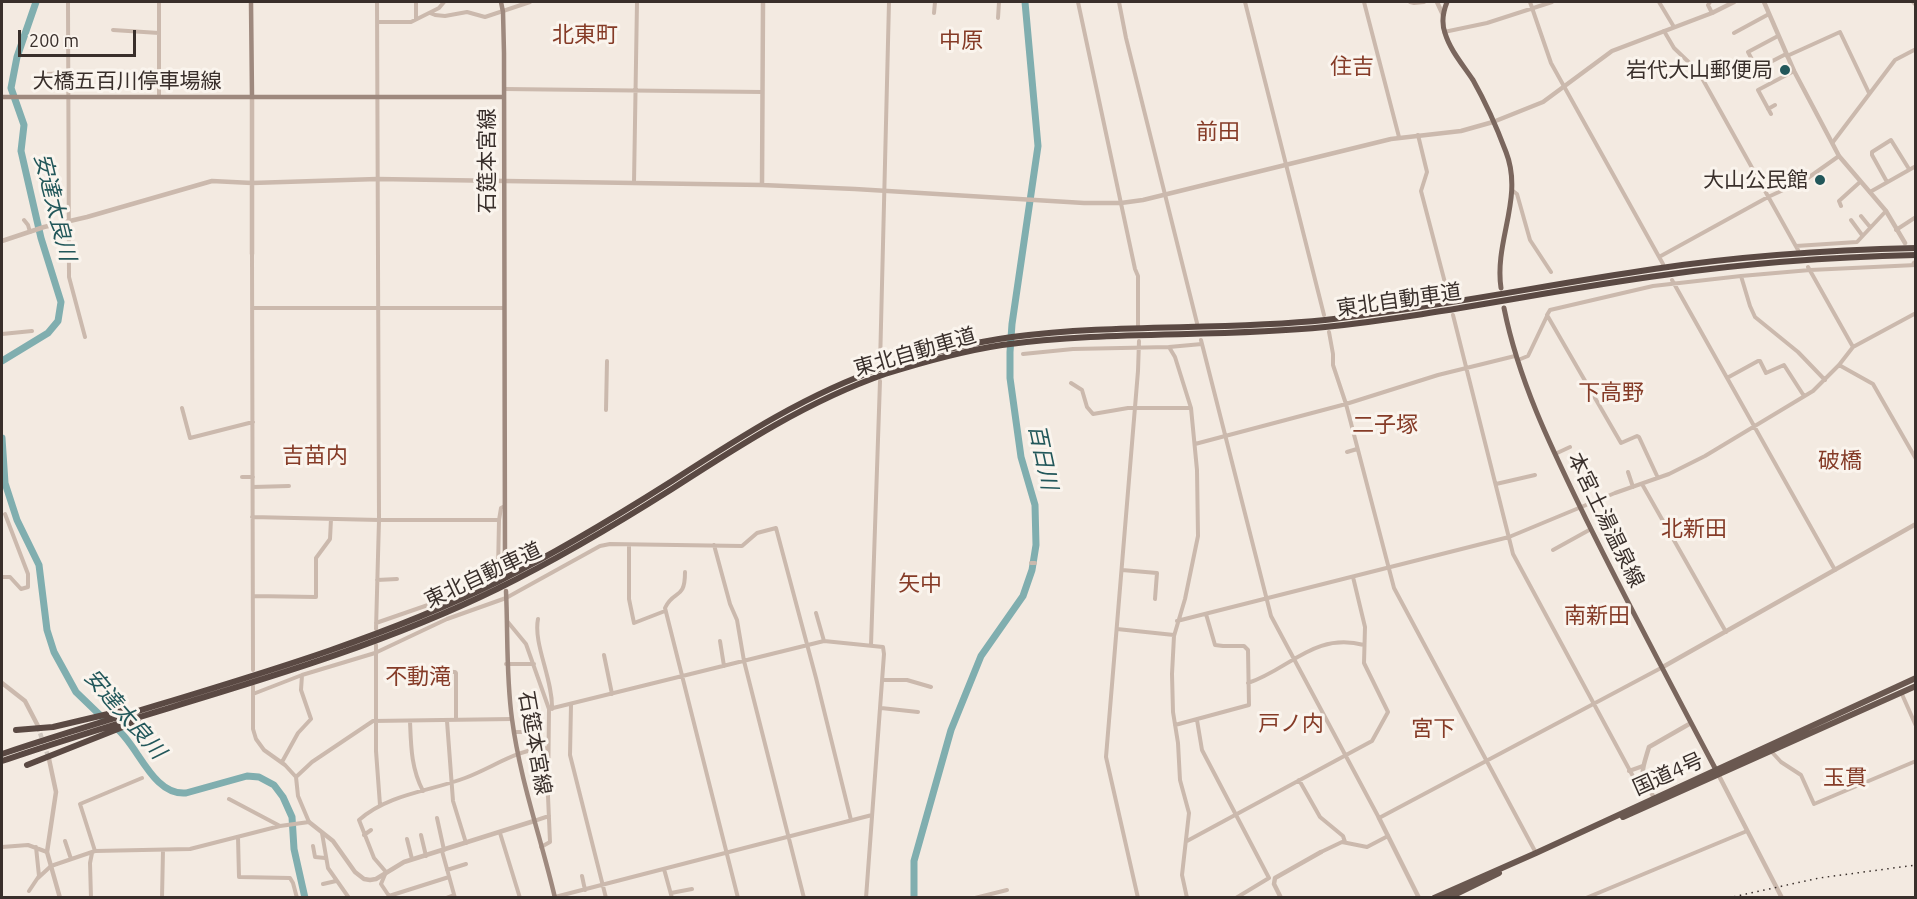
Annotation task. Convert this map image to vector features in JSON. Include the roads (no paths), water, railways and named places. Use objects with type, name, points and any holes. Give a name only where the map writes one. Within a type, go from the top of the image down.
[{"type":"highway","name":"東北自動車道","points":[[1022,340],[1082,331],[1247,326],[1319,321],[1401,311],[1705,262],[1794,254],[1916,248]]},
{"type":"highway","name":"東北自動車道","points":[[2,754],[94,720],[124,717],[179,701],[364,637],[438,608],[492,584],[568,545],[743,435],[825,391],[860,376],[957,347],[1022,340],[1248,333],[1320,327],[1402,317],[1707,269],[1825,258],[1916,255]]},
{"type":"highway","name":"国道4号","points":[[1448,897],[1916,678]]},
{"type":"highway","name":"国道4号","points":[[1434,897],[1654,798],[1916,686]]},
{"type":"highway","points":[[124,717],[179,701]]},
{"type":"highway","name":"東北自動車道","points":[[2,761],[103,731],[124,717]]},
{"type":"highway","points":[[16,730],[37,730],[94,720]]},
{"type":"highway","points":[[27,765],[103,731]]},
{"type":"main road","points":[[251,2],[252,97]]},
{"type":"main road","points":[[501,2],[504,12],[504,97]]},
{"type":"main road","points":[[1447,2],[1443,15],[1444,32],[1449,44],[1474,82],[1510,162],[1513,191],[1498,263],[1501,288]]},
{"type":"main road","name":"大橋五百川停車場線","points":[[2,97],[252,97]]},
{"type":"main road","name":"石筵本宮線","points":[[252,97],[504,97],[505,573]]},
{"type":"main road","name":"本宮土湯温泉線","points":[[1504,308],[1516,358],[1555,454],[1661,668],[1717,773]]},
{"type":"main road","name":"石筵本宮線","points":[[506,591],[507,664],[514,732],[534,821],[555,897]]},
{"type":"street","points":[[68,2],[69,277],[85,337]]},
{"type":"street","points":[[159,2],[159,96]]},
{"type":"street","points":[[376,629],[380,559],[377,2]]},
{"type":"street","points":[[416,2],[416,20]]},
{"type":"street","points":[[377,22],[416,20],[439,8],[444,2]]},
{"type":"street","points":[[430,13],[445,16],[467,12],[485,17],[530,2]]},
{"type":"street","points":[[634,183],[637,2]]},
{"type":"street","points":[[762,185],[764,2]]},
{"type":"street","points":[[880,365],[889,2]]},
{"type":"street","points":[[934,13],[935,2]]},
{"type":"street","points":[[998,18],[999,2]]},
{"type":"street","points":[[1078,2],[1120,203],[1138,276],[1138,326]]},
{"type":"street","points":[[1119,2],[1197,323]]},
{"type":"street","points":[[1245,2],[1324,315]]},
{"type":"street","points":[[1364,2],[1399,137]]},
{"type":"street","points":[[1410,2],[1424,2]]},
{"type":"street","points":[[1437,2],[1443,15]]},
{"type":"street","points":[[1530,2],[1551,63],[1663,264]]},
{"type":"street","points":[[1444,32],[1486,23],[1552,2]]},
{"type":"street","points":[[1659,2],[1674,27]]},
{"type":"street","points":[[1710,2],[1708,5],[1712,13]]},
{"type":"street","points":[[2,241],[45,226],[69,222],[198,184],[212,182],[377,179],[762,185],[1120,203],[1166,196],[1399,137],[1461,131],[1493,122],[1543,102],[1612,51],[1712,13],[1734,2]]},
{"type":"street","points":[[1764,2],[1794,71],[1839,156],[1886,211],[1905,243]]},
{"type":"street","points":[[1734,33],[1769,14]]},
{"type":"street","points":[[113,30],[159,33]]},
{"type":"street","points":[[1664,31],[1674,48],[1698,71],[1797,248],[1857,242],[1886,211]]},
{"type":"street","points":[[1778,36],[1748,52],[1757,69],[1840,32],[1869,93]]},
{"type":"street","points":[[1833,142],[1895,60],[1916,49]]},
{"type":"street","points":[[1771,114],[1758,90],[1794,71]]},
{"type":"street","points":[[47,74],[69,73]]},
{"type":"street","points":[[504,89],[762,92]]},
{"type":"street","points":[[252,97],[253,670]]},
{"type":"street","points":[[1768,109],[1775,105]]},
{"type":"street","points":[[1418,135],[1427,172],[1421,191],[1449,298]]},
{"type":"street","points":[[1887,182],[1872,152],[1891,140],[1909,169]]},
{"type":"street","points":[[1659,257],[1768,197],[1805,180],[1839,156]]},
{"type":"street","points":[[1869,193],[1916,166]]},
{"type":"street","points":[[1841,206],[1839,201],[1860,182]]},
{"type":"street","points":[[1513,191],[1517,194],[1530,240],[1551,272]]},
{"type":"street","points":[[1862,216],[1870,227]]},
{"type":"street","points":[[1896,230],[1916,217]]},
{"type":"street","points":[[24,220],[31,231]]},
{"type":"street","points":[[1851,220],[1862,235]]},
{"type":"street","points":[[1195,444],[1346,404],[1438,375],[1528,356],[1550,310],[1673,281],[1809,268],[1915,264]]},
{"type":"street","points":[[1809,268],[1852,347]]},
{"type":"street","points":[[1741,276],[1755,317],[1798,352],[1825,380]]},
{"type":"street","points":[[1673,281],[1835,570]]},
{"type":"street","points":[[252,308],[504,308]]},
{"type":"street","points":[[1177,621],[1509,537],[1679,470],[1804,396],[1825,380],[1852,347],[1916,313]]},
{"type":"street","points":[[1453,315],[1513,554],[1641,794]]},
{"type":"street","points":[[1547,315],[1621,443],[1639,437],[1658,478]]},
{"type":"street","points":[[2,334],[32,331]]},
{"type":"street","points":[[1329,332],[1333,365],[1346,404],[1394,588],[1536,853]]},
{"type":"street","points":[[1138,341],[1135,407],[1106,757],[1138,897]]},
{"type":"street","points":[[1023,354],[1073,349],[1169,347],[1202,342],[1271,616],[1419,897]]},
{"type":"street","points":[[1169,347],[1175,357],[1191,408],[1195,444],[1198,536],[1185,599],[1174,635],[1172,674],[1180,780],[1189,813],[1182,874],[1187,897]]},
{"type":"street","points":[[606,410],[607,361]]},
{"type":"street","points":[[1727,378],[1758,361],[1767,372],[1784,365],[1804,396]]},
{"type":"street","points":[[1839,365],[1874,384],[1916,459]]},
{"type":"street","points":[[872,645],[880,381]]},
{"type":"street","points":[[1071,383],[1082,390],[1087,407],[1093,414],[1135,407],[1191,408]]},
{"type":"street","points":[[182,408],[190,438],[253,422]]},
{"type":"street","points":[[1555,454],[1570,447]]},
{"type":"street","points":[[1347,452],[1358,449]]},
{"type":"street","points":[[1628,472],[1633,487]]},
{"type":"street","points":[[1496,484],[1535,475]]},
{"type":"street","points":[[242,477],[253,477]]},
{"type":"street","points":[[1642,484],[1725,632]]},
{"type":"street","points":[[253,487],[289,486]]},
{"type":"street","points":[[376,623],[428,605],[498,571],[501,508],[505,506]]},
{"type":"street","points":[[2,577],[10,577],[21,589],[28,586],[28,574],[5,514]]},
{"type":"street","points":[[252,517],[500,520]]},
{"type":"street","points":[[253,596],[316,597],[316,558],[330,540],[331,519]]},
{"type":"street","points":[[1379,819],[1661,668],[1916,524]]},
{"type":"street","points":[[253,694],[302,675],[375,653],[447,619],[506,598],[600,546],[629,544],[742,546],[757,533],[776,528],[851,820]]},
{"type":"street","points":[[1553,550],[1591,529]]},
{"type":"street","points":[[629,544],[629,599],[634,622],[665,611]]},
{"type":"street","points":[[714,545],[730,604],[737,620],[744,661],[804,897]]},
{"type":"street","points":[[1122,570],[1157,573],[1155,598]]},
{"type":"street","points":[[685,572],[685,586],[682,592],[665,605],[665,611],[738,897]]},
{"type":"street","points":[[1186,840],[1372,741],[1388,712],[1364,663],[1365,627],[1353,577]]},
{"type":"street","points":[[377,580],[397,579]]},
{"type":"street","points":[[816,613],[824,641]]},
{"type":"street","points":[[1175,725],[1249,704],[1247,648],[1245,646],[1215,645],[1206,614]]},
{"type":"street","points":[[505,619],[526,644],[551,709]]},
{"type":"street","points":[[538,619],[538,636],[552,693],[548,748],[550,842],[542,847]]},
{"type":"street","points":[[1117,629],[1174,635]]},
{"type":"street","points":[[720,641],[724,666]]},
{"type":"street","points":[[551,709],[824,641],[883,647],[881,708],[866,897]]},
{"type":"street","points":[[1248,683],[1329,642],[1353,642],[1364,645]]},
{"type":"street","points":[[376,645],[375,721],[380,805]]},
{"type":"street","points":[[604,655],[612,694]]},
{"type":"street","points":[[507,664],[534,664]]},
{"type":"street","points":[[433,672],[456,673],[456,720]]},
{"type":"street","points":[[282,762],[298,733],[311,719],[301,690],[302,675]]},
{"type":"street","points":[[882,680],[906,680],[931,687]]},
{"type":"street","points":[[2,683],[25,701],[38,726]]},
{"type":"street","points":[[253,686],[253,729],[256,739],[264,750],[282,762],[296,777],[298,796],[309,822],[333,841],[351,867],[364,879],[374,880],[412,859],[466,844],[549,816]]},
{"type":"street","points":[[1901,692],[1916,726]]},
{"type":"street","points":[[571,704],[570,755],[606,897]]},
{"type":"street","points":[[881,708],[918,712]]},
{"type":"street","points":[[296,777],[312,762],[371,722],[512,719]]},
{"type":"street","points":[[1197,720],[1202,750],[1281,897]]},
{"type":"street","points":[[410,721],[413,762],[416,778],[423,791]]},
{"type":"street","points":[[447,721],[453,801],[466,844]]},
{"type":"street","points":[[1654,798],[1642,776],[1643,766],[1652,744],[1691,723]]},
{"type":"street","points":[[514,732],[530,732]]},
{"type":"street","points":[[386,872],[375,861],[359,820],[380,805],[407,794],[463,778],[518,754],[548,748]]},
{"type":"street","points":[[1770,750],[1781,762],[1801,776],[1814,804],[1916,761]]},
{"type":"street","points":[[49,759],[56,792],[47,852],[60,897]]},
{"type":"street","points":[[1629,771],[1643,766]]},
{"type":"street","points":[[1717,773],[1782,897]]},
{"type":"street","points":[[91,897],[90,862],[93,852],[80,804],[142,778]]},
{"type":"street","points":[[1299,780],[1320,817],[1343,836],[1345,842]]},
{"type":"street","points":[[229,799],[280,826]]},
{"type":"street","points":[[555,897],[872,815]]},
{"type":"street","points":[[437,818],[447,870],[455,896],[446,897]]},
{"type":"street","points":[[29,891],[51,866],[93,852],[190,849],[280,826],[309,822]]},
{"type":"street","points":[[364,835],[371,830]]},
{"type":"street","points":[[1586,897],[1747,831]]},
{"type":"street","points":[[500,832],[520,897]]},
{"type":"street","points":[[322,833],[329,871],[349,897]]},
{"type":"street","points":[[421,835],[426,856]]},
{"type":"street","points":[[1236,897],[1337,843],[1345,842],[1365,848],[1388,836]]},
{"type":"street","points":[[238,837],[239,877],[290,879],[297,897]]},
{"type":"street","points":[[407,839],[412,859]]},
{"type":"street","points":[[65,842],[71,859]]},
{"type":"street","points":[[2,847],[21,844],[47,852]]},
{"type":"street","points":[[313,846],[315,857],[325,858]]},
{"type":"street","points":[[36,847],[39,879]]},
{"type":"street","points":[[162,897],[163,850]]},
{"type":"street","points":[[447,870],[466,864]]},
{"type":"street","points":[[664,869],[671,895],[692,889]]},
{"type":"street","points":[[386,872],[381,884],[389,897],[449,878]]},
{"type":"street","points":[[582,876],[585,890]]},
{"type":"street","points":[[323,884],[336,881]]},
{"type":"street","points":[[975,897],[1007,890]]},
{"type":"street","points":[[339,897],[345,892]]},
{"type":"waterway","name":"安達太良川","points":[[2,361],[48,333],[58,321],[61,302],[41,238],[21,151],[24,125],[11,88],[17,57],[36,2]]},
{"type":"waterway","name":"百日川","points":[[914,898],[914,861],[951,730],[981,656],[1023,596],[1032,570],[1036,545],[1035,505],[1021,457],[1010,378],[1012,324],[1038,146],[1025,2]]},
{"type":"waterway","name":"安達太良川","points":[[2,438],[5,483],[17,520],[39,565],[47,630],[54,652],[76,692],[103,718]]},
{"type":"waterway","name":"安達太良川","points":[[115,727],[155,778],[174,792],[186,793],[247,776],[259,777],[274,785],[283,797],[292,817],[294,849],[305,898]]},
{"type":"tunnel","points":[[38,727],[49,759]]},
{"type":"railway","points":[[1728,898],[1819,878],[1916,865]]},
{"type":"place","name":"岩代大山郵便局","points":[[1785,70]]},
{"type":"place","name":"大山公民館","points":[[1820,180]]},
{"type":"district","name":"北東町","points":[[585,35]]},
{"type":"district","name":"中原","points":[[961,41]]},
{"type":"district","name":"住吉","points":[[1352,67]]},
{"type":"district","name":"前田","points":[[1218,132]]},
{"type":"district","name":"下高野","points":[[1611,393]]},
{"type":"district","name":"二子塚","points":[[1385,425]]},
{"type":"district","name":"吉苗内","points":[[315,456]]},
{"type":"district","name":"破橋","points":[[1840,461]]},
{"type":"district","name":"北新田","points":[[1694,529]]},
{"type":"district","name":"矢中","points":[[920,584]]},
{"type":"district","name":"南新田","points":[[1597,616]]},
{"type":"district","name":"不動滝","points":[[418,677]]},
{"type":"district","name":"戸ノ内","points":[[1291,724]]},
{"type":"district","name":"宮下","points":[[1433,729]]},
{"type":"district","name":"玉貫","points":[[1845,778]]}]
